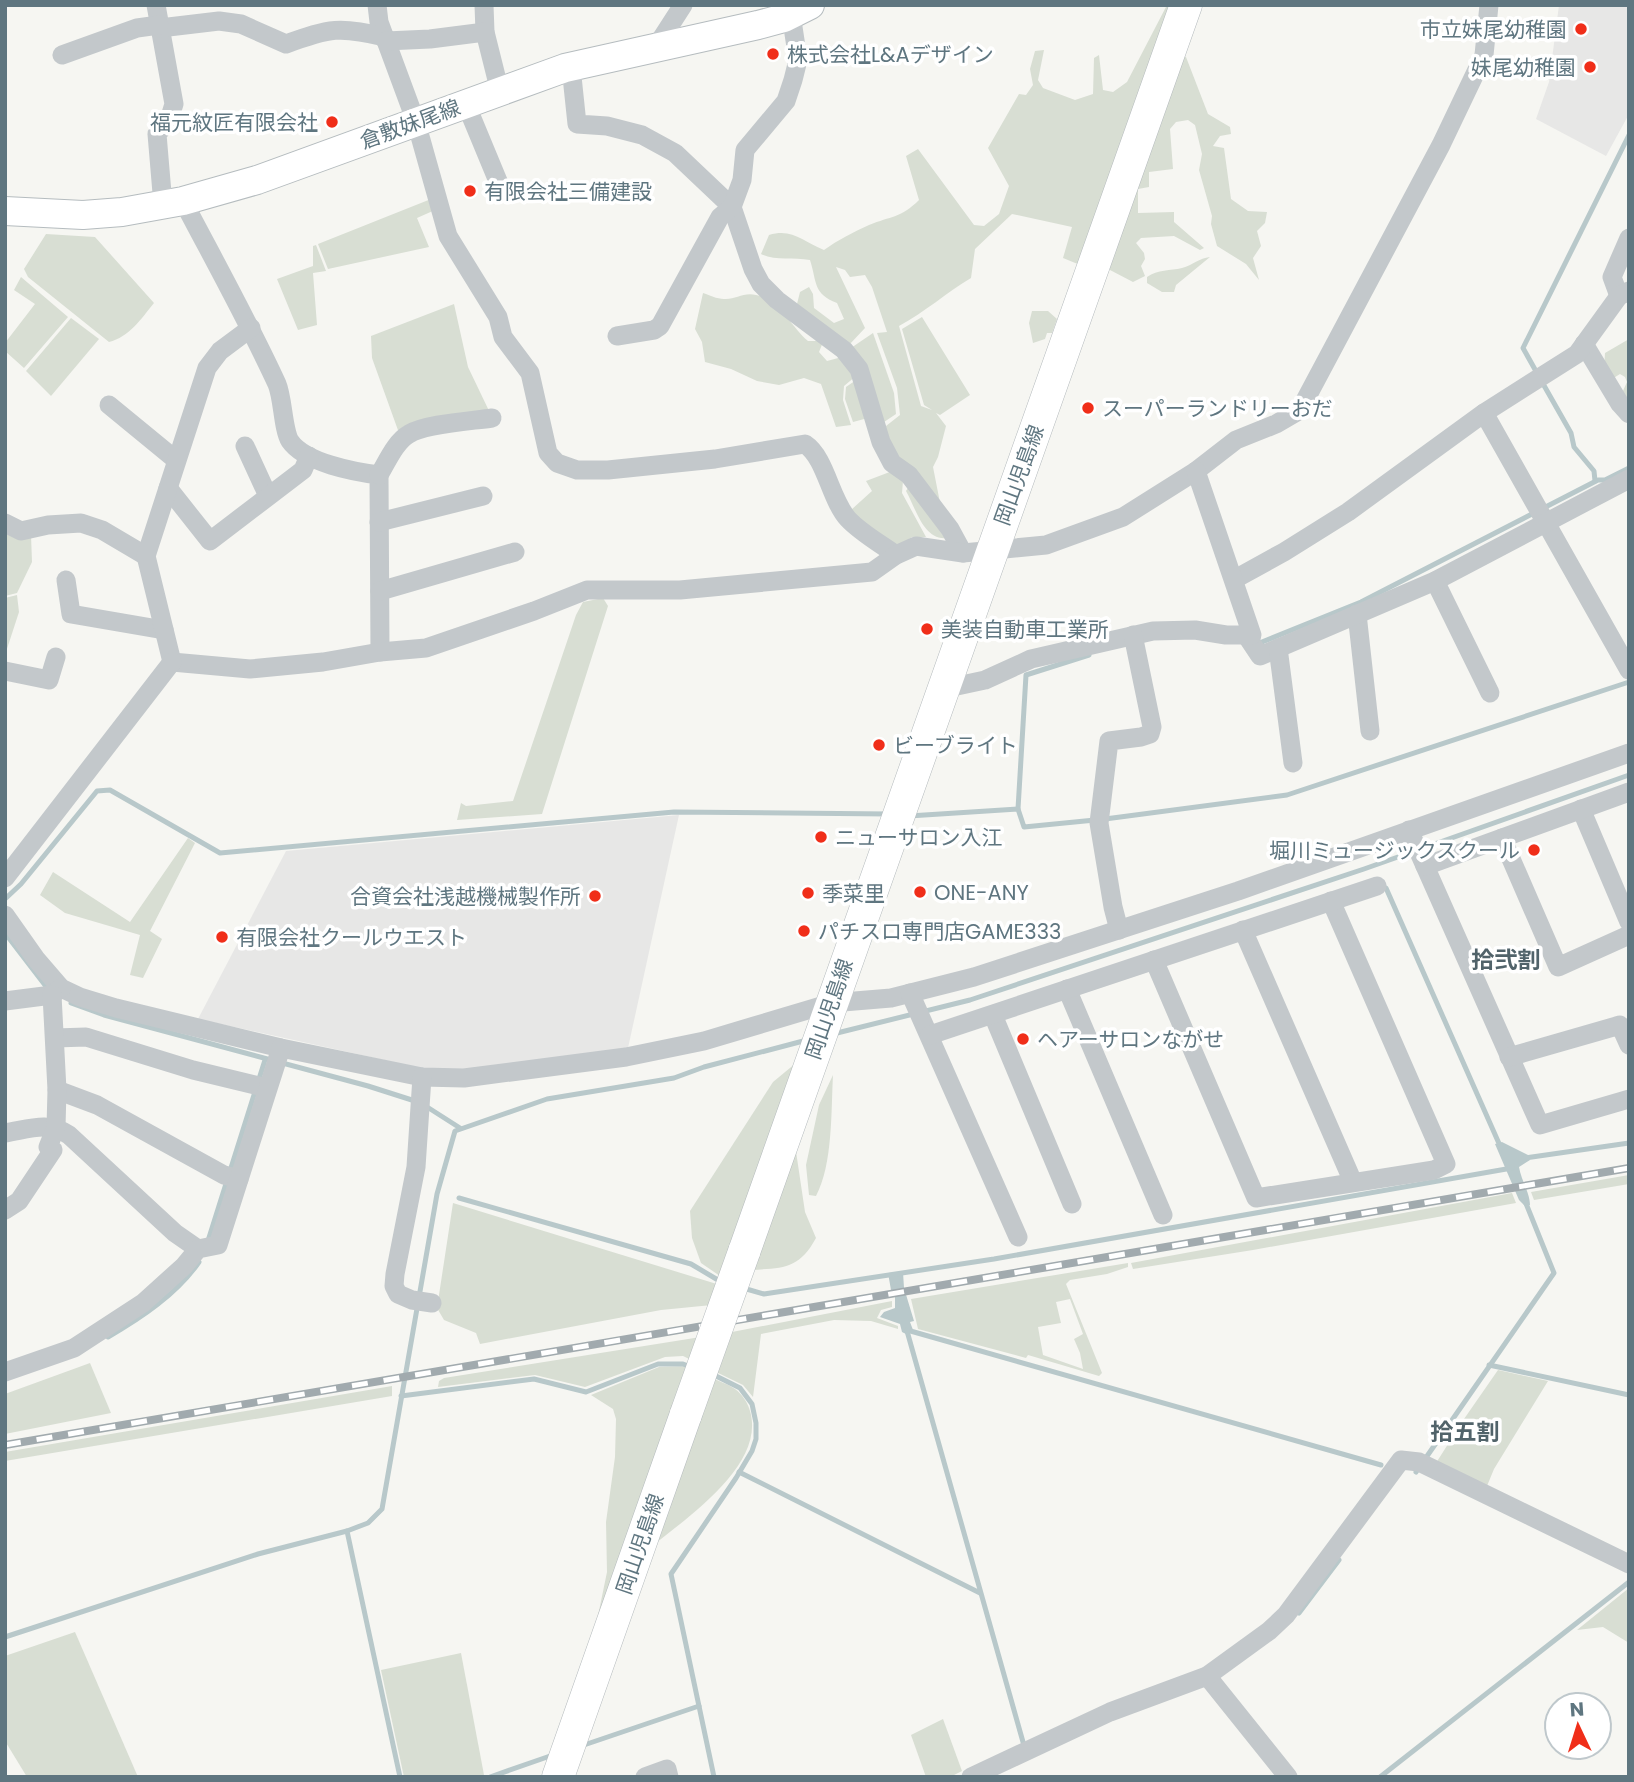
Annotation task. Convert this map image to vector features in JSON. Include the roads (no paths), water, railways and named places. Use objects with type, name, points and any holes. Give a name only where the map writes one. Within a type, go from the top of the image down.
[{"type":"main road","name":"岡山児島線","points":[[558,1777],[943,689],[977,552],[1186,5]]},
{"type":"main road","name":"倉敷妹尾線","points":[[5,211],[82,215],[122,212],[173,203],[257,180],[571,67],[758,25],[803,8]]},
{"type":"street","points":[[156,5],[174,104],[169,120],[158,134],[173,203],[251,328],[279,388],[290,440],[309,456],[336,467],[379,475]]},
{"type":"street","points":[[377,5],[379,22],[416,122],[448,236],[498,317],[503,338],[530,373],[548,453],[557,463],[577,470],[607,470],[715,459],[805,444],[813,449],[834,496],[848,519],[896,555]]},
{"type":"street","points":[[484,5],[485,32],[499,92]]},
{"type":"street","points":[[656,47],[683,5]]},
{"type":"street","points":[[172,662],[250,669],[426,648],[587,590],[680,590],[872,572],[896,555],[916,546],[977,552],[1046,545],[1123,517],[1196,471],[1236,440],[1276,424],[1300,410],[1441,145],[1484,55],[1489,5]]},
{"type":"street","points":[[617,336],[654,330],[660,326],[720,216],[732,207],[742,180],[745,150],[786,101],[797,60],[796,34],[803,8]]},
{"type":"street","points":[[62,55],[137,28],[219,21],[242,24],[286,44],[326,30],[355,30],[386,38],[485,32]]},
{"type":"street","points":[[571,67],[577,124],[607,126],[642,135],[675,153],[732,207],[753,269],[761,284],[777,300],[844,350],[859,369],[881,442],[892,463],[909,475],[950,529],[977,552]]},
{"type":"street","points":[[467,104],[500,186]]},
{"type":"street","points":[[1234,579],[1348,512],[1484,413],[1577,354],[1624,293],[1612,277],[1629,238]]},
{"type":"street","points":[[172,662],[146,556],[206,368],[220,351],[251,328]]},
{"type":"street","points":[[1584,344],[1620,404],[1629,414]]},
{"type":"street","points":[[109,405],[176,460]]},
{"type":"street","points":[[1484,413],[1629,670]]},
{"type":"street","points":[[380,652],[379,475],[400,441],[410,432],[492,418]]},
{"type":"street","points":[[245,446],[268,496]]},
{"type":"street","points":[[168,488],[210,541],[303,470],[309,456]]},
{"type":"street","points":[[1196,471],[1252,635],[1250,641]]},
{"type":"street","points":[[943,689],[985,680],[1031,660],[1134,640],[1153,631],[1195,630],[1226,635],[1250,641],[1260,656],[1435,581],[1540,516],[1629,479]]},
{"type":"street","points":[[379,522],[483,496]]},
{"type":"street","points":[[5,523],[21,531],[81,523],[102,530],[146,556]]},
{"type":"street","points":[[380,591],[515,552]]},
{"type":"street","points":[[66,580],[71,614],[164,630]]},
{"type":"street","points":[[1435,581],[1490,693]]},
{"type":"street","points":[[1357,614],[1370,731]]},
{"type":"street","points":[[1119,930],[1099,820],[1109,741],[1141,737],[1150,734],[1152,727],[1134,640]]},
{"type":"street","points":[[1278,648],[1293,763]]},
{"type":"street","points":[[5,671],[49,680],[56,657]]},
{"type":"street","points":[[5,878],[172,662]]},
{"type":"street","points":[[1417,849],[1629,753]]},
{"type":"street","points":[[5,1001],[57,991],[278,1057],[422,1077],[464,1078],[626,1057],[829,1011],[912,996],[1119,930],[1417,849],[1502,838],[1629,792]]},
{"type":"street","points":[[1581,809],[1629,922]]},
{"type":"street","points":[[1502,838],[1558,967],[1629,935]]},
{"type":"street","points":[[1417,849],[1539,1125],[1629,1099]]},
{"type":"street","points":[[925,1028],[993,1015],[1377,886]]},
{"type":"street","points":[[1154,960],[1256,1198],[1434,1170],[1446,1164],[1331,901]]},
{"type":"street","points":[[5,915],[57,991],[57,1127],[48,1147],[53,1150],[19,1201],[5,1210]]},
{"type":"street","points":[[1243,930],[1353,1182]]},
{"type":"street","points":[[1067,989],[1163,1215]]},
{"type":"street","points":[[912,996],[1018,1237]]},
{"type":"street","points":[[993,1015],[1072,1204]]},
{"type":"street","points":[[1509,1058],[1620,1025],[1629,1045]]},
{"type":"street","points":[[55,1038],[86,1037],[193,1070],[261,1086]]},
{"type":"street","points":[[5,1372],[74,1348],[143,1303],[204,1248],[218,1245],[232,1177],[261,1086],[278,1057]]},
{"type":"street","points":[[422,1077],[416,1167],[394,1286],[398,1294],[423,1302]]},
{"type":"street","points":[[57,1090],[97,1105],[232,1177]]},
{"type":"street","points":[[5,1133],[46,1126],[57,1127],[69,1135],[175,1234],[204,1248]]},
{"type":"street","points":[[971,1777],[1110,1712],[1210,1680],[1286,1615],[1401,1460],[1422,1463],[1629,1563]]},
{"type":"street","points":[[1210,1680],[1288,1777]]},
{"type":"street","points":[[645,1777],[667,1769],[669,1777]]},
{"type":"waterway","points":[[1537,373],[1523,348],[1629,135]]},
{"type":"waterway","points":[[1542,382],[1571,433],[1574,447],[1594,471],[1595,481]]},
{"type":"waterway","points":[[1257,644],[1361,602],[1598,480],[1605,480],[1629,468]]},
{"type":"waterway","points":[[1018,809],[1026,675],[1089,655]]},
{"type":"waterway","points":[[1105,819],[1287,795],[1629,682]]},
{"type":"waterway","points":[[833,1034],[970,1000],[1364,869],[1629,775]]},
{"type":"waterway","points":[[5,899],[21,884],[97,791],[110,790],[220,853],[674,812],[889,814]]},
{"type":"waterway","points":[[909,816],[1018,809],[1024,827],[1095,820]]},
{"type":"waterway","points":[[1386,888],[1501,1148]]},
{"type":"waterway","points":[[5,933],[48,989]]},
{"type":"waterway","points":[[71,1003],[104,1015],[415,1101]]},
{"type":"waterway","points":[[5,1637],[258,1554],[347,1531],[368,1523],[382,1509],[437,1194],[455,1131],[547,1099],[674,1078],[704,1067],[807,1040]]},
{"type":"waterway","points":[[207,1244],[265,1060]]},
{"type":"waterway","points":[[424,1105],[460,1128]]},
{"type":"waterway","points":[[1525,1158],[1629,1143]]},
{"type":"waterway","points":[[743,1288],[764,1294],[994,1259],[1512,1168]]},
{"type":"waterway","points":[[459,1198],[691,1264],[723,1283]]},
{"type":"waterway","points":[[1416,1472],[1554,1273],[1525,1201]]},
{"type":"waterway","points":[[108,1337],[158,1304],[180,1285],[199,1262]]},
{"type":"waterway","points":[[907,1330],[1381,1465]]},
{"type":"waterway","points":[[907,1331],[1023,1742]]},
{"type":"waterway","points":[[401,1396],[534,1379],[586,1392],[658,1364],[683,1364],[691,1367]]},
{"type":"waterway","points":[[1489,1365],[1629,1395]]},
{"type":"waterway","points":[[710,1373],[740,1388],[752,1404],[756,1423],[756,1439],[752,1451],[671,1574],[714,1777]]},
{"type":"waterway","points":[[739,1472],[980,1593]]},
{"type":"waterway","points":[[347,1531],[400,1777]]},
{"type":"waterway","points":[[1299,1613],[1339,1560]]},
{"type":"waterway","points":[[1380,1777],[1629,1582]]},
{"type":"waterway","points":[[581,1746],[699,1706]]},
{"type":"waterway","points":[[490,1777],[553,1755]]},
{"type":"railway","points":[[5,1445],[1629,1168]]},
{"type":"place","name":"市立妹尾幼稚園","points":[[1581,29]]},
{"type":"place","name":"株式会社L&Aデザイン","points":[[773,54]]},
{"type":"place","name":"妹尾幼稚園","points":[[1590,67]]},
{"type":"place","name":"福元紋匠有限会社","points":[[332,122]]},
{"type":"place","name":"有限会社三備建設","points":[[470,191]]},
{"type":"place","name":"スーパーランドリーおだ","points":[[1088,408]]},
{"type":"place","name":"美装自動車工業所","points":[[927,629]]},
{"type":"place","name":"ビーブライト","points":[[879,745]]},
{"type":"place","name":"ニューサロン入江","points":[[821,837]]},
{"type":"place","name":"堀川ミュージックスクール","points":[[1534,850]]},
{"type":"place","name":"ONE-ANY","points":[[920,892]]},
{"type":"place","name":"季菜里","points":[[808,893]]},
{"type":"place","name":"合資会社浅越機械製作所","points":[[595,896]]},
{"type":"place","name":"パチスロ専門店GAME333","points":[[804,931]]},
{"type":"place","name":"有限会社クールウエスト","points":[[222,937]]},
{"type":"place","name":"ヘアーサロンながせ","points":[[1023,1039]]},
{"type":"district","name":"拾弐割","points":[[1506,960]]},
{"type":"district","name":"拾五割","points":[[1465,1432]]}]
